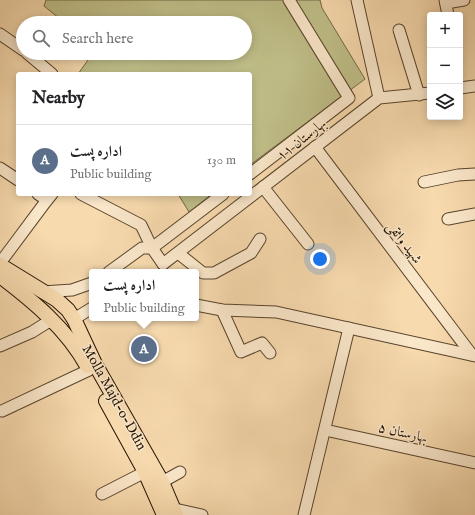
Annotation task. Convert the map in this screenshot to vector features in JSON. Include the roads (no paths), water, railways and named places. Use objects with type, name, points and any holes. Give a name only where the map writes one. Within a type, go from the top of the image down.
[{"type":"main road","name":"Molla Majd-o-Ddin","points":[[0,264],[41,292],[57,300],[74,318],[95,364],[162,482],[172,513]]},
{"type":"main road","name":"Molla Majd-o-Ddin","points":[[0,276],[56,324],[80,353],[145,472],[172,513]]},
{"type":"main road","points":[[56,324],[74,318]]},
{"type":"street","points":[[252,172],[349,98],[289,0]]},
{"type":"street","points":[[357,0],[379,98],[427,94]]},
{"type":"street","points":[[448,12],[446,1],[464,0]]},
{"type":"street","points":[[399,30],[419,95]]},
{"type":"street","points":[[0,34],[16,45]]},
{"type":"street","points":[[35,60],[50,72]]},
{"type":"street","points":[[463,85],[475,86]]},
{"type":"street","name":"بهارستان ۱۱","points":[[252,195],[379,98]]},
{"type":"street","name":"شهید واثقی","points":[[315,148],[473,355]]},
{"type":"street","points":[[0,168],[16,179]]},
{"type":"street","points":[[424,182],[458,175],[475,174]]},
{"type":"street","points":[[263,187],[308,244]]},
{"type":"street","points":[[0,264],[46,196]]},
{"type":"street","points":[[85,196],[140,225],[162,268]]},
{"type":"street","points":[[113,269],[142,248],[152,248],[220,196]]},
{"type":"street","name":"بهارستان ۱۱","points":[[162,268],[178,252],[251,196]]},
{"type":"street","points":[[448,219],[475,214]]},
{"type":"street","points":[[199,270],[203,273],[214,273],[251,253],[260,239]]},
{"type":"street","points":[[178,252],[198,269]]},
{"type":"street","points":[[41,292],[72,290],[89,283]]},
{"type":"street","points":[[199,306],[222,310],[276,312],[473,355]]},
{"type":"street","points":[[74,318],[89,310]]},
{"type":"street","points":[[222,310],[241,352],[262,343],[270,353]]},
{"type":"street","points":[[1,345],[56,324]]},
{"type":"street","points":[[304,515],[349,328]]},
{"type":"street","points":[[2,411],[89,370]]},
{"type":"street","name":"بهارستان ۵","points":[[325,430],[475,463]]},
{"type":"street","points":[[102,494],[145,472]]},
{"type":"street","points":[[162,482],[180,472]]},
{"type":"street","points":[[172,513],[202,515]]},
{"type":"place","name":"اداره پست","points":[[144,349]]}]
